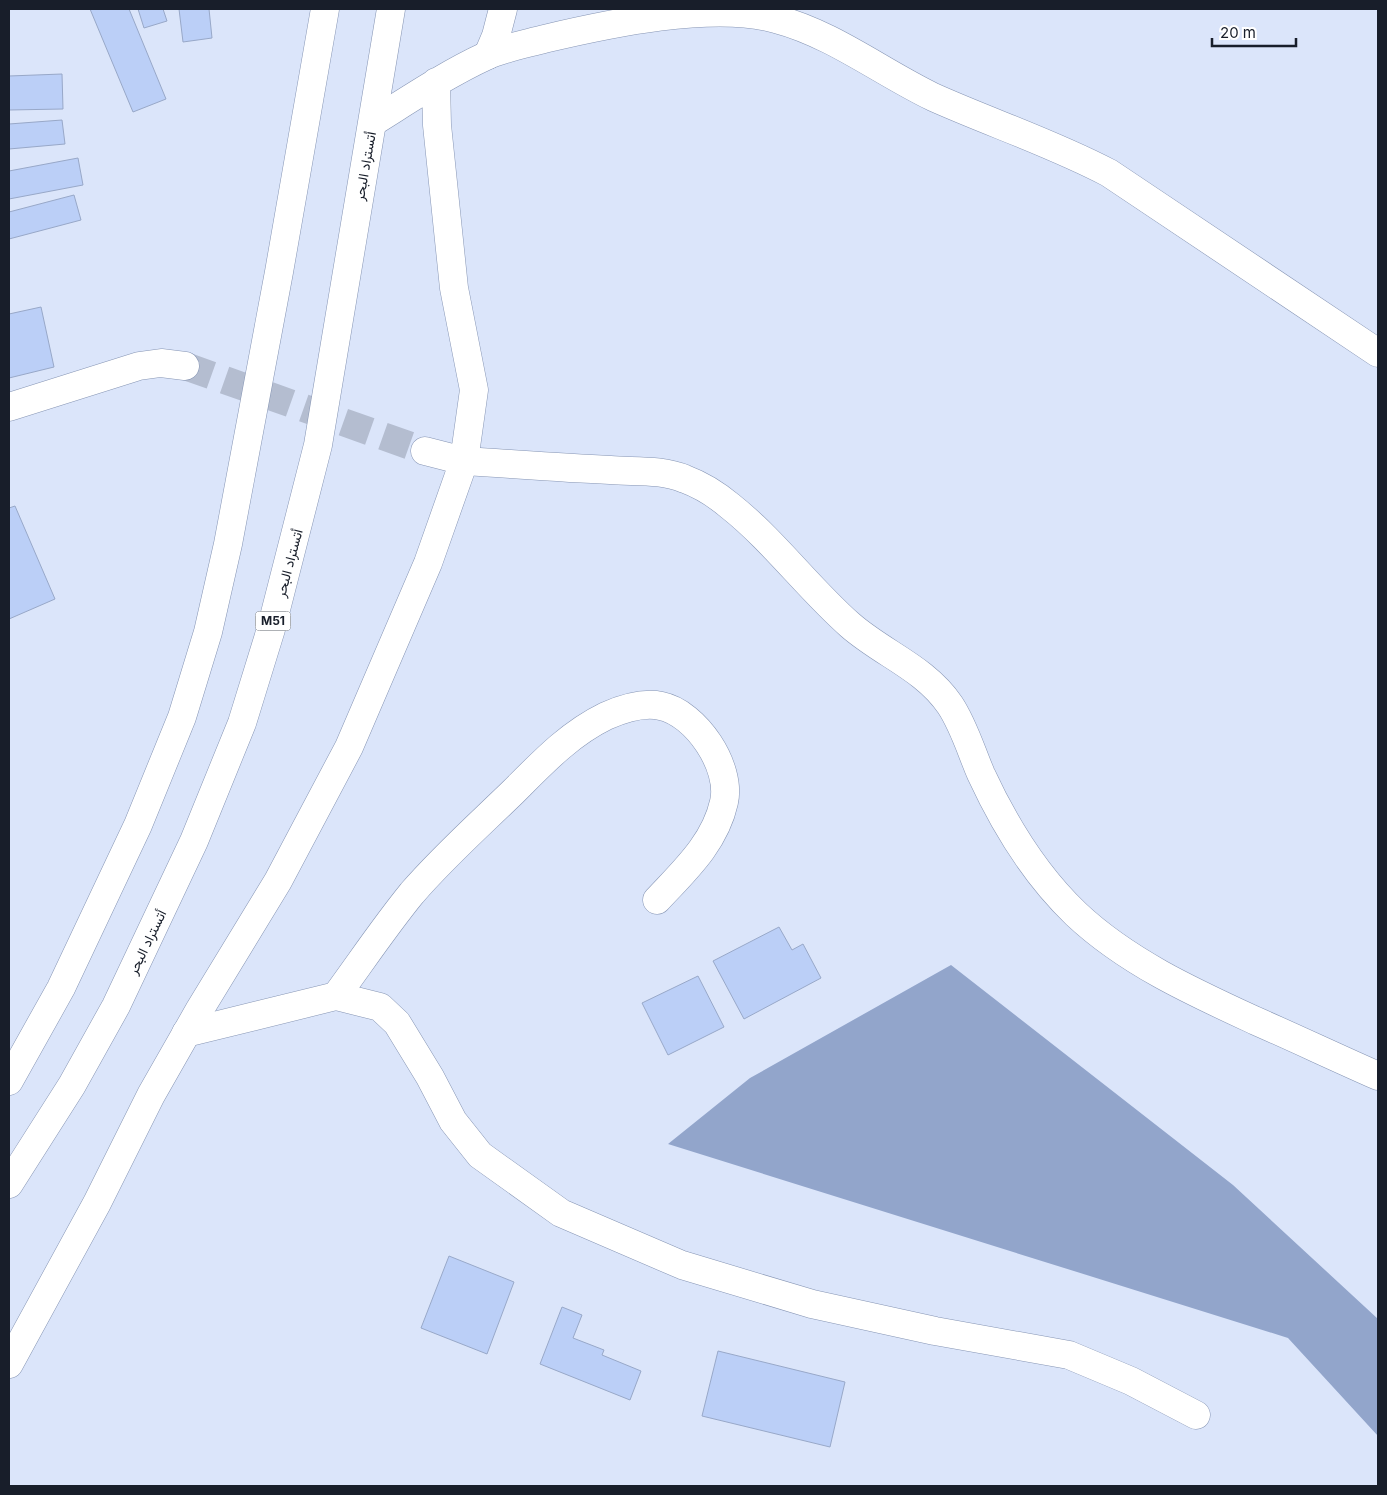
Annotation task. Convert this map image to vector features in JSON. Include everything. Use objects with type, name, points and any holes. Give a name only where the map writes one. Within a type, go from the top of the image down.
[{"type":"main road","points":[[9,1081],[61,988],[138,825],[182,717],[208,632],[228,544],[280,272],[325,9]]},
{"type":"main road","name":"أتستراد البحر","points":[[9,1184],[72,1085],[116,1006],[194,841],[242,723],[271,629],[318,445],[391,9]]},
{"type":"main road","points":[[488,55],[496,36],[502,9]]},
{"type":"main road","points":[[372,122],[436,82],[488,55],[584,30],[636,21],[700,14],[750,15],[776,18],[823,37],[925,93],[967,112],[1074,154],[1108,173],[1378,353]]},
{"type":"main road","points":[[9,1364],[186,1033],[278,881],[349,747],[428,564],[464,461],[474,390],[454,288],[437,125],[436,82]]},
{"type":"main road","points":[[9,407],[139,366],[161,363],[185,366]]},
{"type":"main road","points":[[425,450],[464,461],[613,471],[642,470],[684,478],[705,489],[729,505],[776,547],[852,626],[918,671],[936,686],[965,734],[1010,832],[1030,862],[1076,914],[1111,943],[1184,988],[1378,1076]]},
{"type":"main road","points":[[336,996],[411,894],[563,742],[608,715],[648,705],[662,706],[676,712],[703,735],[713,749],[724,782],[725,791],[725,800],[720,819],[710,838],[694,860],[657,900]]},
{"type":"main road","points":[[186,1033],[336,996],[380,1007],[397,1023],[430,1077],[453,1121],[480,1155],[561,1214],[682,1265],[812,1304],[935,1331],[1069,1355],[1131,1381],[1196,1415]]},
{"type":"shaded area","points":[[951,965],[1233,1185],[1378,1319],[1378,1436],[1288,1338],[668,1144],[750,1078]]},
{"type":"building","points":[[90,9],[129,9],[166,99],[133,112]]},
{"type":"building","points":[[138,9],[163,9],[167,21],[144,28]]},
{"type":"building","points":[[179,9],[209,9],[212,38],[183,42]]},
{"type":"building","points":[[62,74],[63,109],[9,110],[9,76]]},
{"type":"building","points":[[62,120],[65,144],[9,149],[9,124]]},
{"type":"building","points":[[78,158],[83,185],[9,199],[9,171]]},
{"type":"building","points":[[74,195],[81,220],[9,239],[9,212]]},
{"type":"building","points":[[41,307],[54,367],[9,378],[9,314]]},
{"type":"building","points":[[15,506],[55,599],[9,619],[9,508]]},
{"type":"building","points":[[779,927],[792,950],[803,944],[821,978],[744,1019],[713,961]]},
{"type":"building","points":[[698,976],[724,1027],[668,1055],[642,1003]]},
{"type":"building","points":[[449,1256],[514,1282],[487,1354],[421,1328]]},
{"type":"building","points":[[562,1307],[582,1315],[573,1338],[604,1350],[602,1355],[641,1371],[630,1400],[540,1364]]},
{"type":"building","points":[[718,1351],[845,1382],[830,1447],[702,1416]]},
{"type":"tunnel","points":[[185,366],[425,451]]}]
